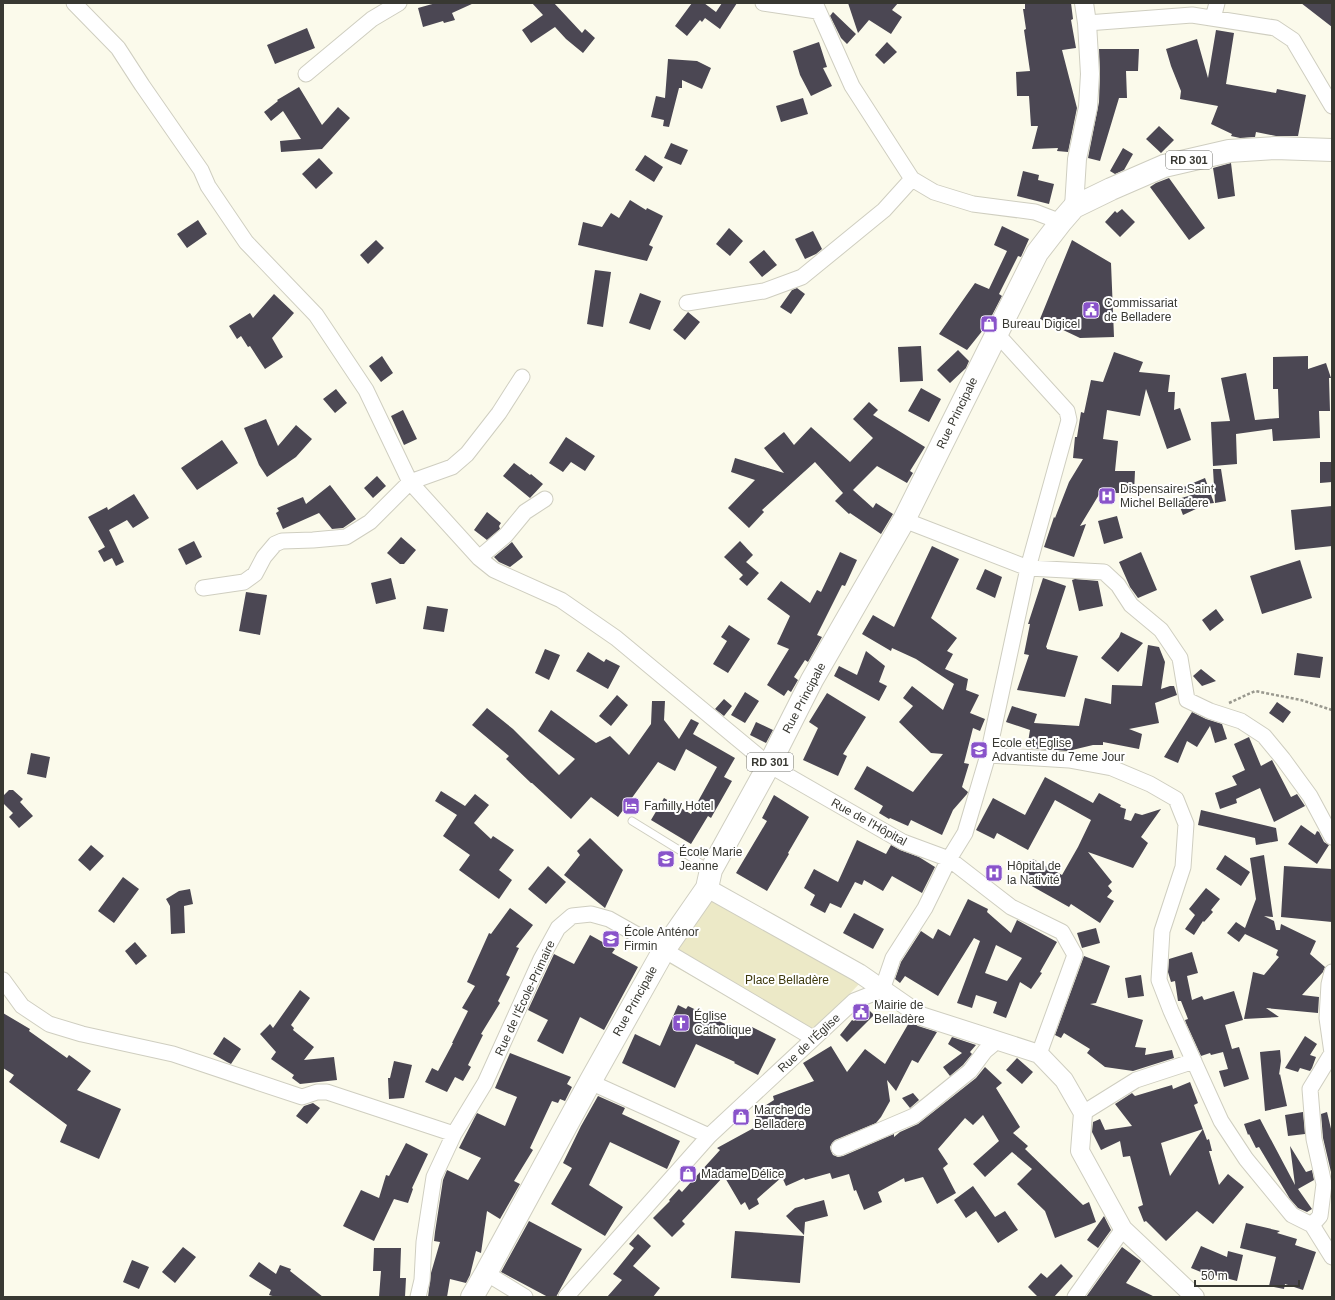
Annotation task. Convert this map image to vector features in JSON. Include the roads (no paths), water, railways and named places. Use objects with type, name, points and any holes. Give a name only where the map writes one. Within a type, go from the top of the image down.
[{"type":"main road","name":"RD 301","points":[[1068,215],[1111,189],[1164,166],[1230,151],[1275,148],[1332,150]]},
{"type":"main road","name":"Rue Principale","points":[[472,1297],[664,950],[709,879],[812,680],[904,520],[1037,253],[1068,215]]},
{"type":"street","name":"Rue de l'Hôpital","points":[[74,3],[118,48],[201,170],[208,186],[246,242],[316,315],[366,390],[410,482],[479,558],[494,570],[561,600],[616,638],[769,765],[903,842],[949,859],[1011,907],[1062,932],[1075,955],[1038,1054]]},
{"type":"street","points":[[306,74],[372,19],[399,3]]},
{"type":"street","points":[[763,3],[816,7],[852,86],[912,179],[934,192],[973,204],[1068,215],[1077,159],[1088,107],[1090,74],[1087,23],[1084,3]]},
{"type":"street","points":[[1087,23],[1192,15],[1215,10],[1275,28],[1293,40],[1332,106]]},
{"type":"street","points":[[687,303],[764,291],[802,277],[884,210],[912,179]]},
{"type":"street","points":[[882,990],[893,958],[925,908],[949,859],[965,834],[988,755],[1028,568],[1069,420],[1067,411],[997,334]]},
{"type":"street","points":[[203,588],[244,582],[255,574],[264,557],[275,544],[282,541],[346,537],[370,522],[410,482],[452,467],[467,454],[499,413],[522,376]]},
{"type":"street","points":[[479,558],[506,535],[525,512],[545,499]]},
{"type":"street","points":[[904,520],[1028,568],[1104,572],[1118,585],[1131,605],[1161,630],[1180,658],[1187,700],[1210,711],[1241,721],[1264,736],[1310,796],[1332,837]]},
{"type":"street","points":[[988,755],[1069,760],[1112,768],[1150,784],[1176,799],[1186,824],[1183,867],[1162,931],[1159,980],[1221,1121],[1246,1159],[1292,1215],[1312,1225],[1327,1239],[1332,1257]]},
{"type":"street","points":[[709,879],[859,973],[921,1016],[1038,1054],[1064,1080],[1083,1113],[1080,1151],[1123,1229],[1195,1297]]},
{"type":"street","name":"Rue de l'École-Primaire","points":[[418,1297],[422,1280],[424,1242],[434,1177],[454,1134],[485,1084],[541,959],[558,928],[572,916],[591,914],[609,919],[813,1038]]},
{"type":"street","points":[[1312,1225],[1320,1216],[1324,1184],[1314,1139],[1310,1089],[1332,1053],[1327,1018],[1329,984],[1332,972]]},
{"type":"street","points":[[3,980],[22,1006],[49,1024],[82,1034],[173,1054],[302,1096],[317,1092],[327,1092],[454,1134]]},
{"type":"street","name":"Rue de l'Église","points":[[566,1297],[709,1136],[854,1001],[882,990]]},
{"type":"street","points":[[839,1148],[914,1116],[970,1071],[985,1051],[997,1041]]},
{"type":"street","points":[[1083,1113],[1136,1080],[1194,1061]]},
{"type":"street","points":[[590,1082],[709,1136]]},
{"type":"street","points":[[1075,1297],[1123,1229]]},
{"type":"street","points":[[486,1273],[525,1297]]},
{"type":"lane","points":[[632,821],[709,879]]},
{"type":"place","name":"Commissariat de Belladere","points":[[1091,310]]},
{"type":"place","name":"Bureau Digicel","points":[[989,324]]},
{"type":"place","name":"Dispensaire Saint Michel Belladere","points":[[1107,496]]},
{"type":"place","name":"Ecole et Eglise Advantiste du 7eme Jour","points":[[979,750]]},
{"type":"place","name":"Familly Hotel","points":[[631,806]]},
{"type":"place","name":"École Marie Jeanne","points":[[666,859]]},
{"type":"place","name":"Hôpital de la Nativité","points":[[994,873]]},
{"type":"place","name":"École Anténor Firmin","points":[[611,939]]},
{"type":"place","name":"Mairie de Belladère","points":[[861,1012]]},
{"type":"place","name":"Église Catholique","points":[[681,1023]]},
{"type":"place","name":"Marche de Belladere","points":[[741,1117]]},
{"type":"place","name":"Madame Délice","points":[[688,1174]]},
{"type":"park label","name":"Place Belladère","points":[[787,980]]}]
